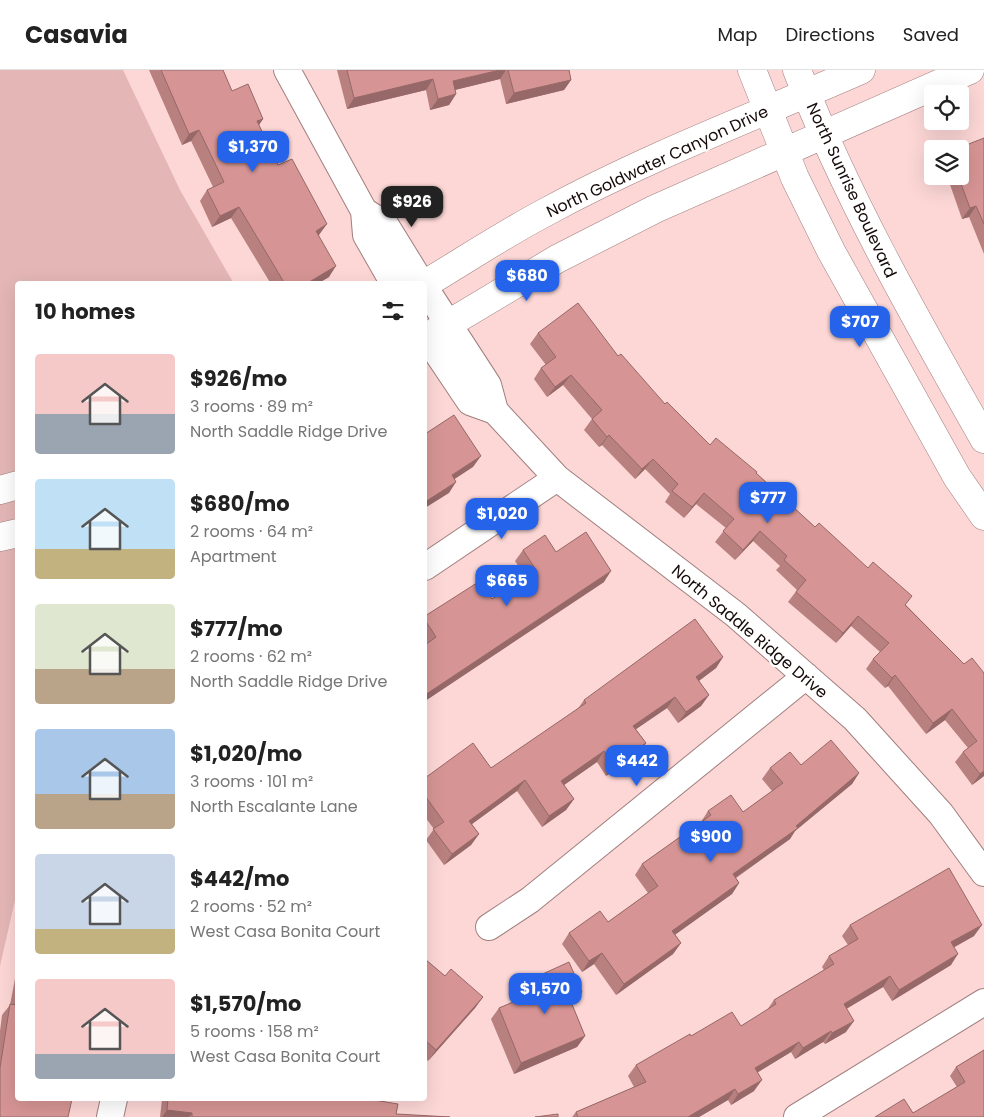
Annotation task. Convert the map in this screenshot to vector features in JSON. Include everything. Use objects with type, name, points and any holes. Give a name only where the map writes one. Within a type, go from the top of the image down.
[{"type":"street","points":[[287,70],[364,211],[366,235],[392,281]]},
{"type":"street","name":"North Sunrise Boulevard","points":[[752,70],[789,94],[857,300],[957,477],[984,516]]},
{"type":"street","name":"North Goldwater Canyon Drive","points":[[427,282],[544,212],[576,196],[789,94],[861,70]]},
{"type":"street","points":[[431,333],[557,259],[655,209],[970,70]]},
{"type":"street","name":"North Sunrise Boulevard","points":[[789,94],[805,144],[898,287],[984,439]]},
{"type":"street","points":[[364,211],[385,224],[422,281]]},
{"type":"street","name":"North Saddle Ridge Drive","points":[[427,303],[431,333],[470,402],[495,411],[556,478],[736,615],[855,719],[942,814],[984,873]]},
{"type":"street","points":[[427,566],[556,478]]},
{"type":"street","points":[[0,490],[15,486]]},
{"type":"street","points":[[0,538],[15,534]]},
{"type":"street","points":[[489,927],[530,900],[806,676]]},
{"type":"street","points":[[797,1117],[984,1002]]},
{"type":"street","points":[[110,1117],[114,1101]]},
{"type":"shaded area","points":[[0,70],[123,70],[180,190],[232,281],[15,281],[15,900],[0,966]]},
{"type":"building","points":[[161,70],[223,70],[232,91],[248,84],[263,119],[257,121],[278,165],[292,159],[327,224],[316,231],[336,266],[311,281],[283,281],[239,207],[220,216],[207,190],[224,182],[199,130],[189,134]]},
{"type":"building","points":[[347,70],[500,70],[453,81],[456,94],[438,99],[433,79],[354,98]]},
{"type":"building","points":[[508,70],[569,70],[571,80],[514,93]]},
{"type":"building","points":[[984,138],[984,224],[976,206],[970,208],[961,185],[969,185],[969,144]]},
{"type":"building","points":[[578,303],[618,356],[621,354],[665,404],[667,402],[710,445],[716,438],[757,472],[815,527],[819,523],[868,568],[873,562],[912,596],[905,605],[964,664],[972,658],[984,673],[984,771],[980,774],[963,752],[977,741],[952,709],[933,723],[895,675],[892,678],[873,659],[889,643],[858,616],[843,633],[796,592],[806,580],[784,560],[787,556],[760,531],[743,550],[723,531],[734,519],[704,493],[692,507],[672,491],[678,484],[653,459],[642,469],[609,435],[607,437],[592,419],[602,410],[571,375],[555,387],[541,368],[556,357],[538,333]]},
{"type":"building","points":[[454,415],[481,456],[452,475],[456,482],[427,501],[427,433]]},
{"type":"building","points":[[586,532],[611,571],[427,694],[427,644],[436,637],[427,623],[427,615],[480,581],[492,599],[536,570],[523,550],[545,535],[556,552]]},
{"type":"building","points":[[695,619],[723,657],[696,677],[709,695],[686,712],[675,697],[633,726],[646,743],[614,765],[604,751],[561,781],[574,799],[549,816],[525,780],[469,821],[479,834],[452,854],[433,829],[444,822],[427,799],[427,777],[473,743],[491,768],[586,703],[584,700]]},
{"type":"building","points":[[831,740],[859,773],[796,826],[798,828],[733,874],[739,883],[672,931],[681,943],[624,984],[602,953],[589,961],[569,933],[600,911],[608,922],[658,886],[642,864],[711,815],[708,811],[731,795],[743,812],[783,783],[770,768],[790,752],[801,765]]},
{"type":"building","points":[[949,868],[982,925],[951,942],[958,954],[899,990],[890,976],[844,1004],[854,1021],[832,1033],[831,1031],[803,1048],[799,1042],[755,1068],[762,1080],[738,1094],[735,1089],[688,1117],[578,1117],[576,1112],[646,1082],[636,1065],[690,1034],[691,1036],[732,1012],[741,1026],[776,1004],[774,1000],[834,964],[829,956],[858,939],[850,925]]},
{"type":"building","points":[[427,961],[445,976],[451,969],[483,997],[436,1050],[427,1042]]},
{"type":"building","points":[[569,962],[582,992],[569,997],[585,1036],[521,1063],[499,1008],[542,990],[536,977]]},
{"type":"building","points":[[10,1004],[15,1005],[15,1101],[72,1101],[68,1117],[0,1117],[0,1068]]},
{"type":"building","points":[[984,1050],[984,1117],[875,1117],[904,1099],[913,1113],[965,1082],[956,1067]]},
{"type":"building","points":[[168,1101],[380,1101],[398,1104],[396,1114],[450,1117],[192,1117],[192,1113],[167,1110]]},
{"type":"building","points":[[558,1114],[558,1117],[535,1117]]}]
